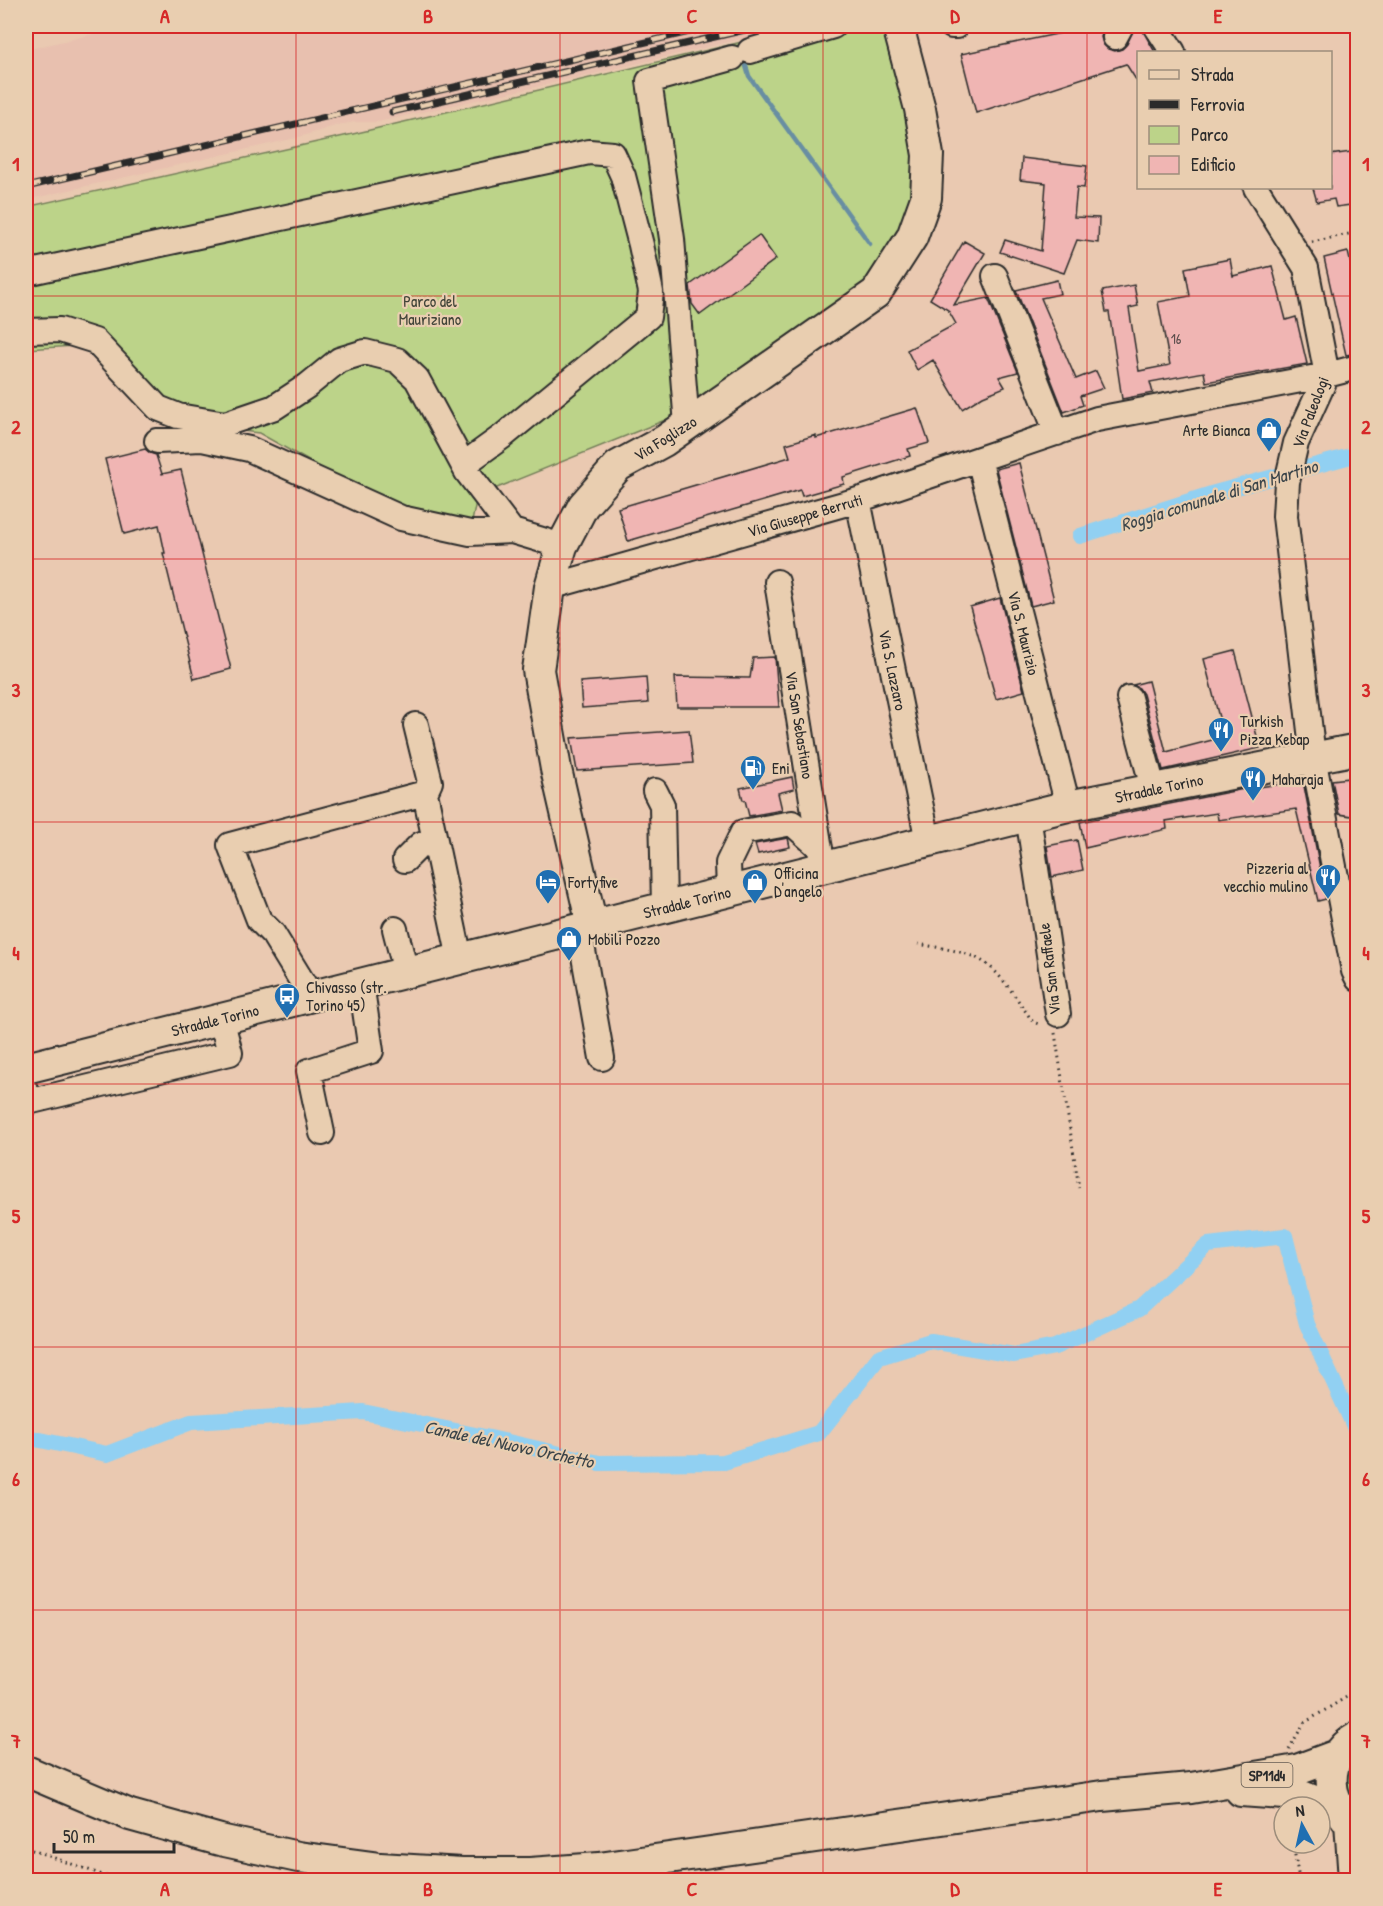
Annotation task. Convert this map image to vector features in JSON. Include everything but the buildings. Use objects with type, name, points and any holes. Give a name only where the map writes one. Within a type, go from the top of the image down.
[{"type":"main road","name":"Via Foglizzo","points":[[585,927],[538,670],[550,587],[562,546],[584,506],[618,466],[664,441],[876,293],[912,237],[926,198],[928,155],[920,109],[898,26]]},
{"type":"main road","name":"Stradale Torino","points":[[26,1068],[729,891],[821,858],[928,841],[1068,806],[1313,757],[1355,751]]},
{"type":"main road","name":"SP11d4","points":[[26,1771],[130,1815],[220,1840],[298,1857],[380,1868],[462,1874],[530,1873],[599,1868],[1102,1796],[1191,1788],[1297,1770],[1349,1745]]},
{"type":"main road","name":"SP11d4","points":[[1348,1821],[1333,1796],[1331,1782],[1334,1767],[1349,1745]]},
{"type":"main road","name":"SP11d4","points":[[1191,1788],[1299,1795],[1348,1821]]},
{"type":"street","points":[[687,425],[672,239],[649,81],[832,26]]},
{"type":"street","points":[[1156,26],[1172,51]]},
{"type":"street","points":[[26,273],[589,152],[613,154],[623,176],[641,244],[651,292],[648,317],[503,436],[463,465]]},
{"type":"street","name":"Via Paleologi","points":[[1257,189],[1306,268],[1328,375],[1296,443],[1287,482],[1285,516],[1313,757],[1354,971],[1358,980]]},
{"type":"street","points":[[995,276],[1057,433]]},
{"type":"street","points":[[26,331],[60,330],[95,341],[158,408],[178,416],[225,424],[275,407],[307,386],[339,360],[365,352],[397,360],[417,379],[463,465],[512,531]]},
{"type":"street","name":"Via Giuseppe Berruti","points":[[550,587],[858,500],[1097,419],[1328,375],[1358,367]]},
{"type":"street","points":[[157,441],[202,439],[249,449],[401,518],[470,533],[512,531],[562,546]]},
{"type":"street","name":"Via S. Maurizio","points":[[979,459],[1068,806]]},
{"type":"street","name":"Via S. Lazzaro","points":[[858,500],[928,841]]},
{"type":"street","name":"Via San Sebastiano","points":[[777,582],[821,858]]},
{"type":"street","points":[[1129,698],[1154,788]]},
{"type":"street","points":[[416,725],[430,782],[424,793],[460,958]]},
{"type":"street","points":[[655,791],[662,805],[664,907]]},
{"type":"street","points":[[311,996],[273,934],[259,920],[230,845],[424,793]]},
{"type":"street","name":"Via San Raffaele","points":[[1028,816],[1056,1020]]},
{"type":"street","points":[[729,891],[728,863],[743,832],[792,823],[821,858]]},
{"type":"street","points":[[405,860],[422,844],[435,841]]},
{"type":"street","points":[[585,927],[602,1058]]},
{"type":"street","points":[[395,929],[406,972]]},
{"type":"street","points":[[322,1133],[309,1071],[371,1051],[361,983]]},
{"type":"street","points":[[26,1091],[28,1102],[230,1053],[221,1018]]},
{"type":"street","points":[[1348,1821],[1352,1881]]},
{"type":"street","points":[[1352,1881],[1358,1866]]},
{"type":"path","points":[[1292,246],[1358,232]]},
{"type":"path","name":"Via San Raffaele","points":[[918,944],[969,955],[983,961],[1002,980],[1033,1022],[1044,1026],[1056,1020]]},
{"type":"path","points":[[1056,1020],[1078,1188]]},
{"type":"path","points":[[1287,1753],[1304,1723],[1358,1690]]},
{"type":"path","points":[[26,1848],[117,1881]]},
{"type":"path","points":[[1295,1855],[1299,1881]]},
{"type":"path","points":[[26,1875],[41,1881]]},
{"type":"shaded area","points":[[127,26],[796,26],[378,122],[338,125],[296,138],[26,200],[26,50]]},
{"type":"green space","name":"Parco del Mauriziano","points":[[827,26],[888,26],[921,140],[916,211],[870,282],[680,414],[477,496],[472,522],[387,505],[259,433],[157,421],[91,345],[26,349],[26,207],[353,134],[750,40]]},
{"type":"green space","points":[[1357,1754],[1357,1809],[1349,1795],[1346,1774]]},
{"type":"waterway","name":"Roggia comunale di San Martino","points":[[746,66],[749,76],[870,244]]},
{"type":"waterway","name":"Roggia comunale di San Martino","points":[[1080,536],[1211,494],[1358,454]]},
{"type":"waterway","name":"Canale del Nuovo Orchetto","points":[[26,1437],[107,1454],[191,1422],[363,1412],[599,1463],[724,1462],[819,1433],[879,1357],[931,1341],[1014,1355],[1055,1347],[1139,1309],[1208,1245],[1285,1236],[1307,1324],[1358,1435]]},
{"type":"railway","points":[[26,187],[715,26]]},
{"type":"railway","points":[[392,112],[762,26]]},
{"type":"place","name":"Arte Bianca","points":[[1269,453]]},
{"type":"place","name":"Turkish Pizza Kebap","points":[[1221,753]]},
{"type":"place","name":"Eni","points":[[753,791]]},
{"type":"place","name":"Maharaja","points":[[1253,802]]},
{"type":"place","name":"Pizzeria al vecchio mulino","points":[[1328,900]]},
{"type":"place","name":"Fortyfive","points":[[548,905]]},
{"type":"place","name":"Officina D'angelo","points":[[755,905]]},
{"type":"place","name":"Mobili Pozzo","points":[[569,962]]},
{"type":"place","name":"Chivasso (str. Torino 45)","points":[[287,1019]]}]
